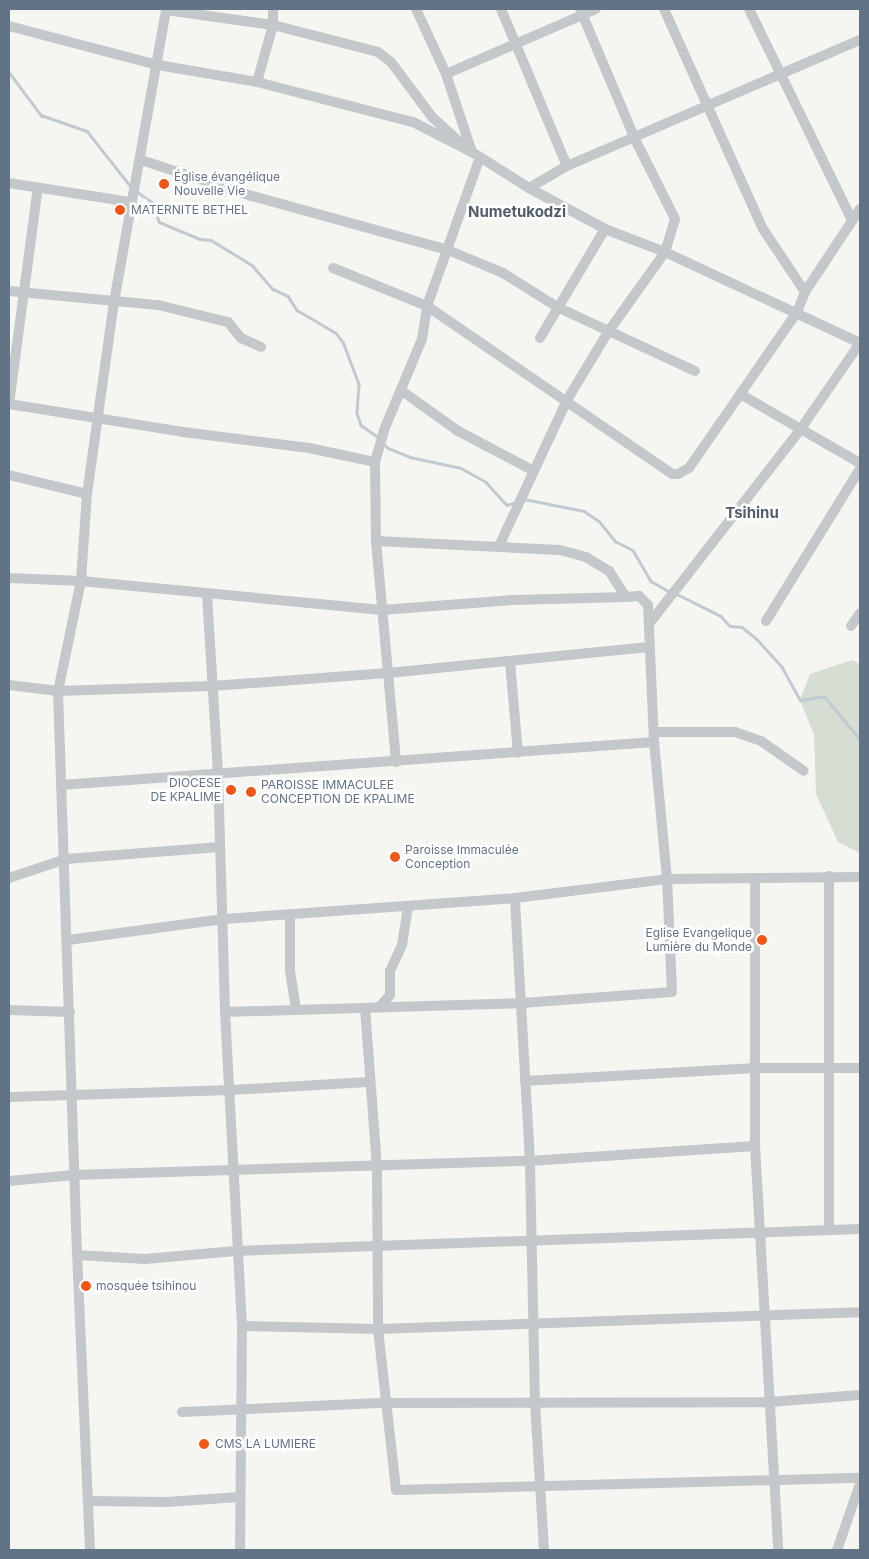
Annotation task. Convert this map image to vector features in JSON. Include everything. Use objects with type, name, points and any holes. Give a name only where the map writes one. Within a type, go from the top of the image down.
[{"type":"street","points":[[90,1550],[74,1175],[66,859],[58,691],[81,580],[87,494],[114,302],[130,202],[141,160],[158,65],[166,9],[273,25],[378,52],[391,62],[432,117],[476,154]]},
{"type":"street","points":[[257,82],[273,25],[273,9]]},
{"type":"street","points":[[396,762],[376,541],[375,462],[384,430],[402,391],[422,339],[427,306],[448,250],[476,154],[446,74],[416,9]]},
{"type":"street","points":[[501,9],[567,166]]},
{"type":"street","points":[[446,74],[581,12],[596,9]]},
{"type":"street","points":[[664,9],[763,229],[805,292]]},
{"type":"street","points":[[749,9],[852,220]]},
{"type":"street","points":[[499,546],[532,470],[567,400],[608,332],[665,252],[675,219],[635,139],[581,12]]},
{"type":"street","points":[[9,26],[158,65],[257,82],[413,122],[476,154],[529,188],[605,229],[665,252],[860,343],[800,430],[649,624]]},
{"type":"street","points":[[529,188],[567,166],[635,139],[707,104],[860,40]]},
{"type":"street","points":[[141,160],[252,196],[448,250],[503,273],[557,306],[608,332],[695,371]]},
{"type":"street","points":[[9,183],[130,202]]},
{"type":"street","points":[[38,188],[26,291],[9,404],[99,419],[309,448],[375,462]]},
{"type":"street","points":[[333,268],[427,306],[513,367],[567,400],[672,474],[689,468],[797,312],[805,292],[860,209]]},
{"type":"street","points":[[540,338],[557,306],[605,229]]},
{"type":"street","points":[[9,291],[26,291],[114,302],[158,305],[228,322],[241,338],[261,347]]},
{"type":"street","points":[[402,391],[458,431],[532,470]]},
{"type":"street","points":[[740,394],[860,463]]},
{"type":"street","points":[[766,621],[860,469]]},
{"type":"street","points":[[9,476],[87,494]]},
{"type":"street","points":[[376,541],[559,550],[586,557],[609,571],[626,597]]},
{"type":"street","points":[[9,578],[81,580],[382,610],[513,600],[639,596],[644,600],[649,624],[654,737],[667,879],[672,992],[522,1003],[225,1012]]},
{"type":"street","points":[[207,594],[218,774],[224,919],[225,1012],[231,1090],[236,1251],[242,1326],[239,1412],[240,1550]]},
{"type":"street","points":[[851,626],[860,613]]},
{"type":"street","points":[[9,684],[58,691],[212,686],[388,673],[649,647]]},
{"type":"street","points":[[510,662],[518,753]]},
{"type":"street","points":[[61,785],[518,753],[654,737],[735,732],[761,741],[804,771]]},
{"type":"street","points":[[9,878],[66,859],[220,846]]},
{"type":"street","points":[[829,876],[829,1229]]},
{"type":"street","points":[[68,940],[224,919],[515,898],[667,879],[860,877]]},
{"type":"street","points":[[755,879],[755,1146],[763,1314],[770,1402],[772,1483],[778,1550]]},
{"type":"street","points":[[515,898],[530,1161],[532,1323],[544,1550]]},
{"type":"street","points":[[379,1008],[390,995],[390,971],[402,945],[408,906]]},
{"type":"street","points":[[290,914],[290,971],[296,1010]]},
{"type":"street","points":[[365,1008],[368,1082],[377,1167],[378,1329],[384,1403],[396,1490],[772,1483],[860,1478]]},
{"type":"street","points":[[9,1010],[70,1012]]},
{"type":"street","points":[[525,1081],[756,1068],[860,1068]]},
{"type":"street","points":[[9,1097],[71,1093],[231,1090],[368,1082]]},
{"type":"street","points":[[9,1181],[74,1175],[233,1173],[530,1161],[755,1146]]},
{"type":"street","points":[[77,1255],[145,1258],[236,1251],[860,1229]]},
{"type":"street","points":[[242,1326],[378,1329],[860,1312]]},
{"type":"street","points":[[182,1412],[239,1412],[384,1403],[770,1402],[860,1395]]},
{"type":"street","points":[[837,1550],[860,1484]]},
{"type":"street","points":[[88,1501],[167,1502],[239,1497]]},
{"type":"shaded area","points":[[852,660],[860,664],[860,853],[838,842],[816,794],[814,735],[800,700],[810,674]]},
{"type":"waterway","points":[[9,72],[41,115],[87,131],[132,188]]},
{"type":"waterway","points":[[136,191],[153,203],[159,222],[200,239],[211,240],[252,265],[273,289],[288,296],[297,310],[336,333],[343,342],[359,384],[357,413],[361,425],[378,437]]},
{"type":"waterway","points":[[383,443],[388,448],[410,457],[461,468],[486,482],[507,505],[516,502]]},
{"type":"waterway","points":[[524,499],[584,511],[599,521],[615,541],[633,550],[651,581],[670,592]]},
{"type":"waterway","points":[[677,594],[721,616],[730,626],[742,627],[757,639],[782,667],[800,700],[824,696],[860,739]]},
{"type":"place","name":"Église évangélique Nouvelle Vie","points":[[164,184]]},
{"type":"place","name":"MATERNITE BETHEL","points":[[120,210]]},
{"type":"place","name":"DIOCESE DE KPALIME","points":[[231,790]]},
{"type":"place","name":"PAROISSE IMMACULEE CONCEPTION DE KPALIME","points":[[251,792]]},
{"type":"place","name":"Paroisse Immaculée Conception","points":[[395,857]]},
{"type":"place","name":"Eglise Evangelique Lumière du Monde","points":[[762,940]]},
{"type":"place","name":"mosquée tsihinou","points":[[86,1286]]},
{"type":"place","name":"CMS LA LUMIERE","points":[[204,1444]]},
{"type":"district","name":"Numetukodzi","points":[[517,212]]},
{"type":"district","name":"Tsihinu","points":[[752,513]]}]
